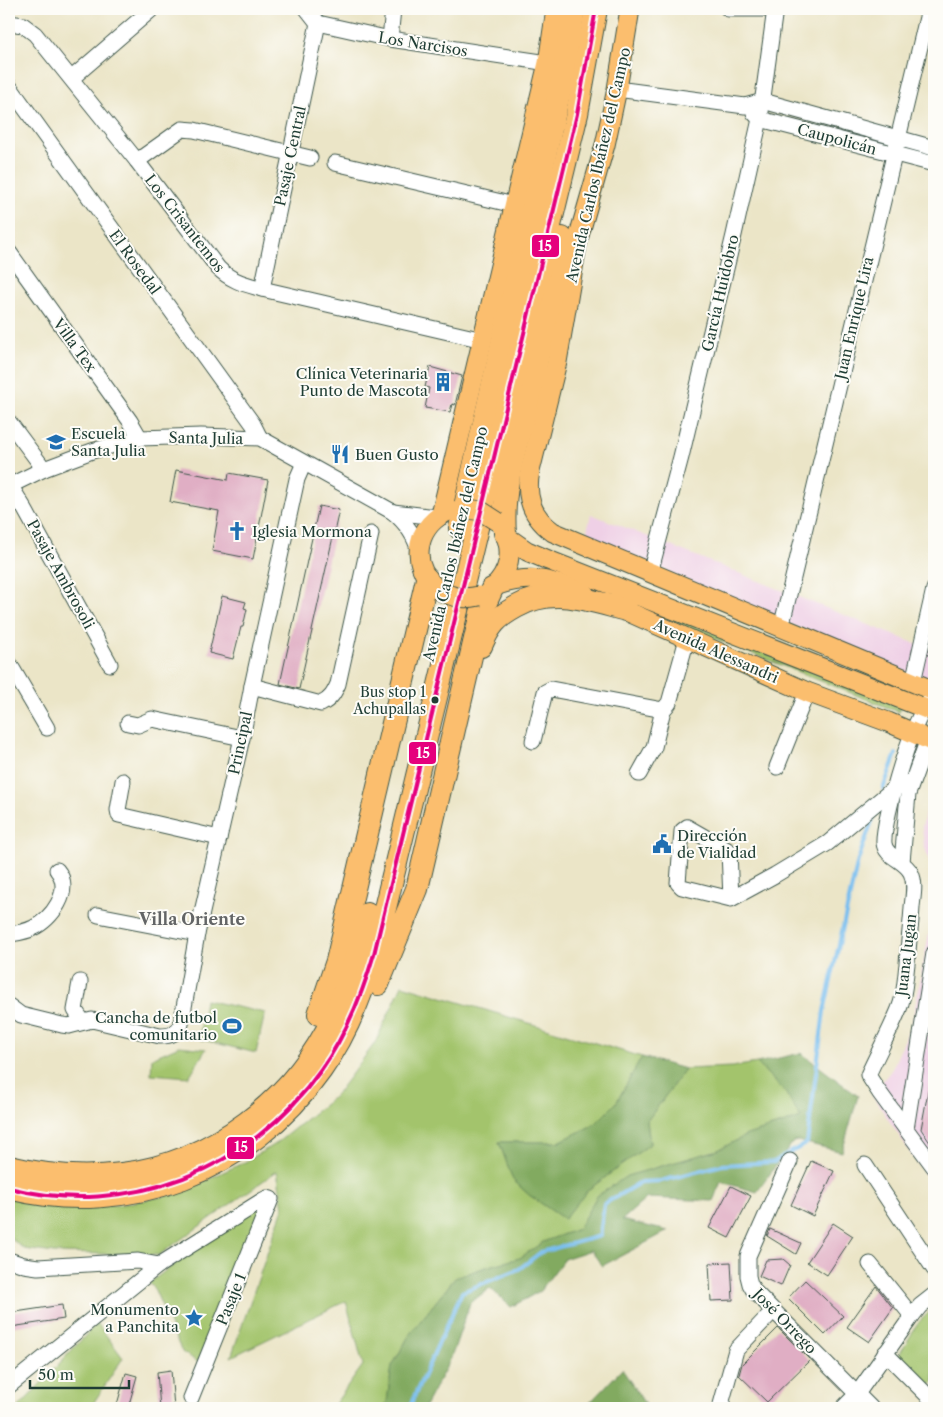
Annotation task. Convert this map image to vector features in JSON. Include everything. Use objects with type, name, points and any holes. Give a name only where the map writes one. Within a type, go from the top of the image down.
[{"type":"highway","name":"Avenida Carlos Ibáñez del Campo","points":[[9,1167],[43,1174],[79,1177],[122,1174],[154,1168],[192,1154],[244,1125],[277,1097],[307,1062],[333,1019],[346,988],[360,942],[462,518],[563,76],[574,9]]},
{"type":"highway","name":"Avenida Carlos Ibáñez del Campo","points":[[9,1188],[48,1196],[96,1198],[142,1191],[186,1178],[226,1158],[270,1126],[309,1087],[333,1051],[361,994],[374,954],[577,114],[596,9]]},
{"type":"highway","points":[[583,84],[605,9]]},
{"type":"highway","points":[[503,531],[508,482],[541,341],[572,183],[577,139],[577,114]]},
{"type":"highway","points":[[277,1097],[308,1038],[329,987],[432,584]]},
{"type":"highway","points":[[333,1051],[365,1008],[375,991],[418,888],[481,613],[489,590]]},
{"type":"highway","points":[[465,684],[488,629],[504,613],[520,604],[545,596],[567,596],[626,610]]},
{"type":"main road","name":"Avenida Carlos Ibáñez del Campo","points":[[439,516],[483,340],[548,63],[556,9]]},
{"type":"main road","name":"Avenida Carlos Ibáñez del Campo","points":[[630,9],[617,89],[600,164],[578,239],[558,354],[529,478],[528,497],[535,514],[553,532],[650,573]]},
{"type":"main road","points":[[462,508],[481,511],[503,531],[510,550],[509,564],[504,576],[489,590],[472,598],[457,598],[432,584],[422,570],[419,552],[421,541],[425,530],[439,516],[451,510],[462,508]]},
{"type":"main road","name":"Avenida Alessandri","points":[[503,531],[527,551],[548,560],[931,706]]},
{"type":"main road","points":[[650,573],[934,690]]},
{"type":"main road","name":"Avenida Alessandri","points":[[489,590],[516,579],[530,578],[570,588],[626,610],[807,692],[925,738]]},
{"type":"street","points":[[72,78],[152,9]]},
{"type":"street","points":[[307,9],[318,23]]},
{"type":"street","points":[[390,39],[393,9]]},
{"type":"street","points":[[728,9],[776,9]]},
{"type":"street","name":"García Huidobro","points":[[650,573],[684,447],[734,235],[763,102],[776,9]]},
{"type":"street","name":"Juan Enrique Lira","points":[[781,628],[929,9]]},
{"type":"street","name":"Los Crisantemos","points":[[9,23],[23,25],[35,34],[72,78],[224,274],[238,283],[483,340]]},
{"type":"street","name":"Los Narcisos","points":[[318,23],[390,39],[548,63]]},
{"type":"street","name":"Pasaje Central","points":[[262,289],[318,23]]},
{"type":"street","name":"El Rosedal","points":[[9,86],[252,424],[260,438]]},
{"type":"street","name":"Caupolicán","points":[[617,89],[745,106],[763,102],[896,146],[934,164]]},
{"type":"street","name":"Caupolicán","points":[[745,106],[760,118],[896,146],[934,148]]},
{"type":"street","points":[[137,161],[182,129],[194,130],[310,158]]},
{"type":"street","points":[[335,163],[514,205]]},
{"type":"street","name":"Villa Tex","points":[[9,252],[130,421],[140,438]]},
{"type":"street","points":[[9,422],[44,469]]},
{"type":"street","name":"Santa Julia","points":[[9,486],[44,469],[92,451],[140,438],[201,436],[260,438],[393,512],[408,527],[417,543],[419,552]]},
{"type":"street","name":"Principal","points":[[83,1022],[92,1020],[160,1036],[174,1034],[179,1030],[197,934],[242,738],[297,479],[304,463]]},
{"type":"street","name":"Pasaje Ambrosoli","points":[[9,486],[24,508],[110,664]]},
{"type":"street","name":"Santa Julia","points":[[393,512],[439,516]]},
{"type":"street","points":[[252,686],[321,704],[334,694],[338,684],[371,534]]},
{"type":"street","points":[[913,682],[934,589]]},
{"type":"street","points":[[639,774],[654,747],[663,710],[670,703],[687,639]]},
{"type":"street","points":[[9,663],[47,728]]},
{"type":"street","points":[[533,741],[545,692],[551,689],[663,710]]},
{"type":"street","points":[[776,767],[807,692]]},
{"type":"street","points":[[902,862],[908,794],[925,738],[931,706]]},
{"type":"street","points":[[128,724],[138,725],[152,719],[242,738]]},
{"type":"street","name":"Juana Jugan","points":[[906,1129],[878,1092],[868,1074],[900,1008],[904,988],[914,883],[910,872],[902,862],[887,852],[884,842],[893,789],[925,738]]},
{"type":"street","points":[[731,899],[728,851],[687,827],[682,831],[678,882],[682,887],[731,899],[828,843],[893,789],[912,781]]},
{"type":"street","points":[[123,782],[118,810],[119,815],[219,838]]},
{"type":"street","points":[[9,934],[34,928],[57,907],[63,884],[61,874],[57,870]]},
{"type":"street","points":[[98,915],[197,934]]},
{"type":"street","points":[[934,953],[930,1011],[906,1129],[934,1168]]},
{"type":"street","points":[[9,1006],[21,1015],[38,1020],[69,1026],[83,1022],[75,1010],[80,982]]},
{"type":"street","points":[[900,1008],[930,1011]]},
{"type":"street","name":"José Orrego","points":[[790,1161],[748,1256],[750,1284],[773,1311],[872,1408]]},
{"type":"street","points":[[865,1166],[934,1268]]},
{"type":"street","name":"Pasaje 1","points":[[159,1265],[263,1200],[271,1199],[191,1398]]},
{"type":"street","points":[[9,1260],[38,1267],[138,1261],[159,1265]]},
{"type":"street","points":[[870,1264],[912,1316]]},
{"type":"street","points":[[9,1386],[159,1265]]},
{"type":"street","points":[[843,1408],[857,1394],[920,1306],[934,1296]]},
{"type":"street","points":[[720,1408],[736,1350],[773,1311]]},
{"type":"street","points":[[885,1353],[934,1402]]},
{"type":"shaded area","points":[[591,514],[934,651],[934,684],[706,589],[586,535]]},
{"type":"shaded area","points":[[934,775],[934,875],[924,845],[922,827]]},
{"type":"shaded area","points":[[934,907],[934,1188],[872,1095],[892,1069],[912,1023]]},
{"type":"green space","points":[[543,566],[902,707],[899,712],[542,570]]},
{"type":"green space","points":[[402,985],[642,1057],[616,1103],[595,1124],[559,1142],[499,1142],[513,1180],[529,1195],[564,1219],[588,1190],[650,1144],[647,1121],[685,1069],[732,1067],[757,1063],[785,1092],[801,1118],[747,1135],[718,1150],[627,1176],[597,1196],[578,1229],[543,1242],[520,1258],[455,1278],[410,1334],[392,1366],[387,1402],[384,1408],[348,1408],[335,1404],[363,1365],[346,1301],[231,1357],[283,1208],[277,1171],[159,1255],[54,1253],[24,1249],[9,1237],[9,1197],[40,1203],[118,1205],[176,1194],[247,1161],[278,1142],[336,1095],[375,1043]]},
{"type":"green space","name":"Cancha de futbol comunitario","points":[[205,1000],[265,1013],[256,1053],[199,1039]]},
{"type":"green space","points":[[179,1046],[206,1049],[189,1077],[151,1074],[152,1058]]},
{"type":"green space","points":[[801,1053],[858,1096],[842,1152],[798,1141],[793,1142],[757,1192],[721,1182],[713,1201],[647,1198],[622,1220],[668,1231],[602,1266],[591,1250],[564,1259],[540,1291],[511,1307],[490,1288],[470,1303],[451,1358],[424,1408],[384,1408],[387,1402],[392,1366],[410,1334],[455,1278],[520,1258],[543,1242],[578,1229],[597,1196],[627,1176],[718,1150],[747,1135],[801,1118],[785,1092],[757,1063]]},
{"type":"green space","points":[[642,1057],[685,1069],[647,1121],[650,1144],[588,1190],[564,1219],[529,1195],[513,1180],[499,1142],[559,1142],[595,1124],[616,1103]]},
{"type":"green space","points":[[267,1201],[198,1362],[182,1352],[154,1288],[149,1283],[207,1240]]},
{"type":"green space","points":[[934,1307],[934,1381],[926,1390],[896,1360],[918,1323]]},
{"type":"green space","points":[[97,1323],[123,1358],[90,1408],[18,1408]]},
{"type":"green space","points":[[622,1369],[645,1404],[644,1408],[585,1408]]},
{"type":"building","points":[[430,367],[462,376],[455,405],[452,404],[450,412],[425,408],[429,388],[425,387]]},
{"type":"building","name":"Iglesia Mormona","points":[[176,470],[228,480],[229,473],[268,480],[253,559],[212,551],[219,511],[170,502]]},
{"type":"building","points":[[319,506],[339,510],[299,689],[280,684]]},
{"type":"building","points":[[222,596],[246,602],[244,608],[247,609],[243,627],[241,627],[233,659],[209,653]]},
{"type":"building","points":[[929,1086],[934,1086],[934,1149],[921,1129]]},
{"type":"building","points":[[811,1161],[834,1171],[813,1216],[791,1205]]},
{"type":"building","points":[[731,1186],[751,1196],[729,1238],[709,1228]]},
{"type":"building","points":[[833,1223],[853,1236],[827,1275],[807,1262]]},
{"type":"building","points":[[770,1229],[801,1243],[796,1254],[767,1236]]},
{"type":"building","points":[[783,1259],[790,1265],[781,1286],[759,1276],[766,1260]]},
{"type":"building","points":[[731,1262],[733,1300],[711,1301],[709,1263]]},
{"type":"building","points":[[805,1280],[843,1316],[825,1335],[788,1298]]},
{"type":"building","points":[[876,1286],[893,1308],[869,1342],[847,1327]]},
{"type":"building","points":[[62,1305],[64,1319],[11,1327],[9,1313]]},
{"type":"building","points":[[778,1328],[810,1360],[767,1402],[739,1375],[742,1364]]},
{"type":"building","points":[[171,1370],[174,1408],[160,1408],[157,1372]]},
{"type":"building","points":[[126,1373],[137,1376],[128,1408],[116,1408]]},
{"type":"waterway","points":[[883,789],[896,754]]},
{"type":"waterway","points":[[409,1408],[462,1292],[519,1269],[541,1252],[600,1236],[604,1204],[641,1182],[661,1181],[722,1165],[774,1162],[807,1143],[824,1011],[858,860],[876,810]]},
{"type":"transit line","name":"15","points":[[9,1188],[54,1196],[98,1196],[141,1190],[183,1178],[222,1160],[259,1135],[292,1105],[321,1070],[346,1029],[359,999],[374,954],[577,114],[596,9]]},
{"type":"place","name":"Clínica Veterinaria Punto de Mascota","points":[[443,382]]},
{"type":"place","name":"Escuela Santa Julia","points":[[56,442]]},
{"type":"place","name":"Buen Gusto","points":[[340,454]]},
{"type":"place","name":"Iglesia Mormona","points":[[237,531]]},
{"type":"place","name":"Bus stop 1 Achupallas","points":[[435,700]]},
{"type":"place","name":"Dirección de Vialidad","points":[[662,844]]},
{"type":"place","name":"Cancha de futbol comunitario","points":[[232,1026]]},
{"type":"place","name":"Monumento a Panchita","points":[[194,1318]]},
{"type":"district","name":"Villa Oriente","points":[[192,919]]}]
